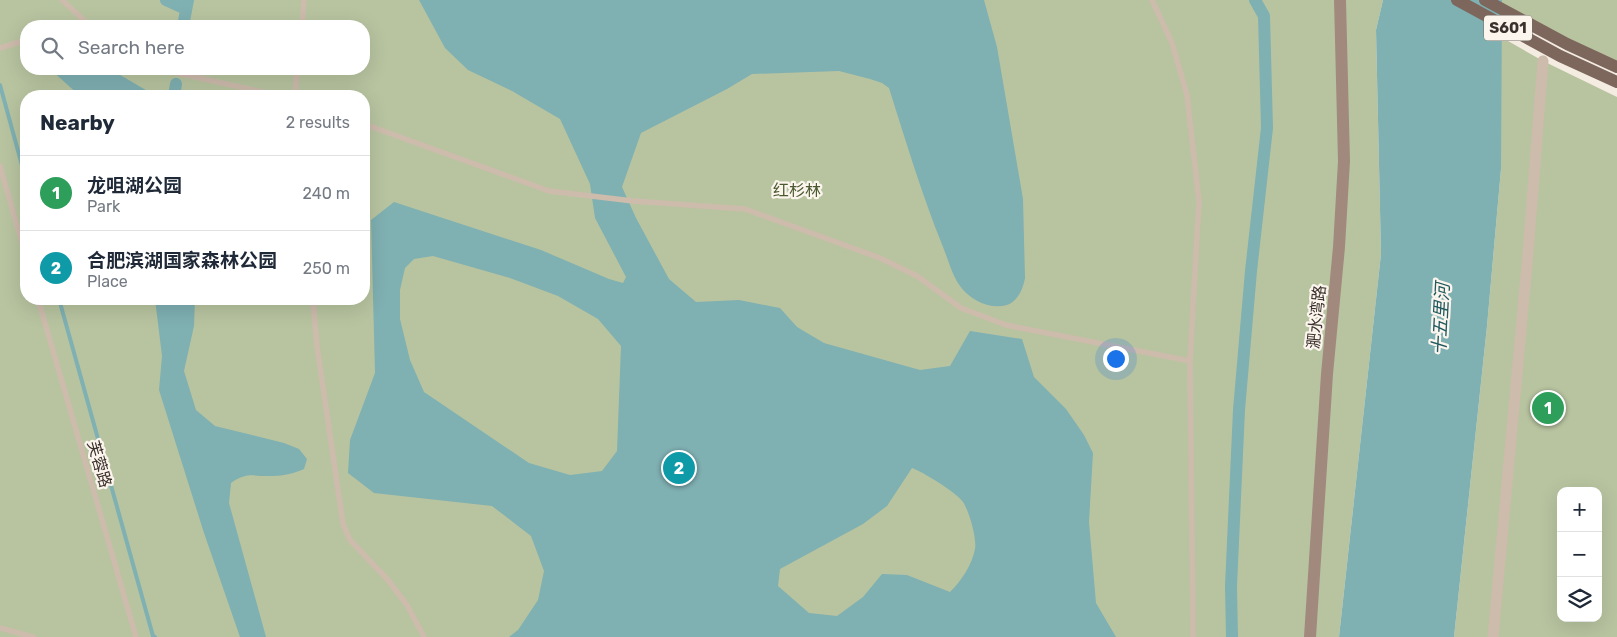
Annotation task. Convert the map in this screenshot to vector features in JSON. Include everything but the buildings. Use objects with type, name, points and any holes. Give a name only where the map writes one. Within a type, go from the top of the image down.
[{"type":"main road","name":"S601","points":[[1456,0],[1560,56],[1617,82]]},
{"type":"main road","name":"S601","points":[[1485,0],[1567,44],[1617,68]]},
{"type":"street","name":"淝水湾路","points":[[1310,637],[1327,374],[1339,247],[1344,161],[1340,0]]},
{"type":"street","points":[[1493,637],[1528,253],[1543,61]]},
{"type":"lane","points":[[62,0],[83,20]]},
{"type":"lane","points":[[302,20],[304,0]]},
{"type":"lane","points":[[1152,0],[1172,44],[1187,95],[1199,201],[1190,361],[1193,637]]},
{"type":"lane","points":[[0,48],[20,42]]},
{"type":"lane","points":[[186,75],[254,90]]},
{"type":"lane","points":[[296,90],[297,75]]},
{"type":"lane","points":[[370,126],[549,191],[633,201],[745,208],[880,258],[917,276],[961,308],[979,316],[1006,325],[1190,361]]},
{"type":"lane","points":[[0,166],[20,236]]},
{"type":"lane","name":"芙蓉路","points":[[40,305],[136,637]]},
{"type":"lane","points":[[314,305],[317,346],[344,524],[350,540],[393,586],[412,614],[424,637]]},
{"type":"lane","points":[[0,628],[33,637]]},
{"type":"green space","name":"红杉林","points":[[0,0],[1383,0],[1376,30],[1381,254],[1339,637],[0,637]]},
{"type":"green space","points":[[1485,0],[1617,0],[1617,67]]},
{"type":"green space","points":[[1501,37],[1543,61],[1617,97],[1617,637],[1454,637],[1487,326],[1501,169]]},
{"type":"water","points":[[419,0],[984,0],[997,47],[1023,199],[1025,278],[1019,294],[1011,303],[994,306],[981,303],[969,296],[957,282],[928,208],[889,88],[882,83],[870,79],[839,71],[752,74],[727,89],[641,133],[622,187],[636,218],[669,279],[696,302],[739,300],[780,308],[797,327],[824,343],[920,370],[950,366],[970,331],[1022,339],[1034,377],[1066,409],[1084,435],[1093,453],[1089,522],[1096,603],[1116,637],[509,637],[518,630],[538,600],[544,571],[531,536],[492,506],[374,493],[348,473],[350,440],[375,373],[371,220],[394,202],[541,250],[609,279],[623,283],[626,277],[595,218],[590,184],[560,119],[512,91],[468,70],[445,48]],"holes":[[[433,256],[510,278],[558,296],[598,319],[621,346],[617,451],[602,471],[570,475],[529,463],[424,392],[410,360],[400,319],[400,290],[405,268],[414,259]],[[912,468],[954,493],[963,502],[970,518],[975,538],[974,555],[966,572],[950,592],[907,575],[882,574],[863,597],[837,616],[809,613],[778,586],[780,569],[863,524],[887,506]]]},
{"type":"water","name":"十五里河","points":[[1383,0],[1502,0],[1501,169],[1487,326],[1454,637],[1339,637],[1381,254],[1376,30]]},
{"type":"water","points":[[57,75],[120,75],[146,90],[73,90]]},
{"type":"water","points":[[156,305],[195,305],[194,326],[184,371],[196,410],[215,426],[284,443],[299,449],[307,459],[304,469],[293,473],[277,476],[252,475],[242,477],[231,483],[229,503],[266,637],[240,637],[204,533],[159,390],[162,356]]},
{"type":"waterway","points":[[166,0],[186,9]]},
{"type":"waterway","points":[[184,20],[188,0]]},
{"type":"waterway","points":[[1232,637],[1231,586],[1239,410],[1251,271],[1267,128],[1264,16],[1255,0]]},
{"type":"waterway","points":[[175,90],[176,84]]},
{"type":"waterway","points":[[0,85],[20,158]]},
{"type":"waterway","points":[[61,305],[153,636],[155,637]]},
{"type":"place","name":"龙咀湖公园","points":[[1548,408]]},
{"type":"place","name":"合肥滨湖国家森林公园","points":[[679,468]]}]
